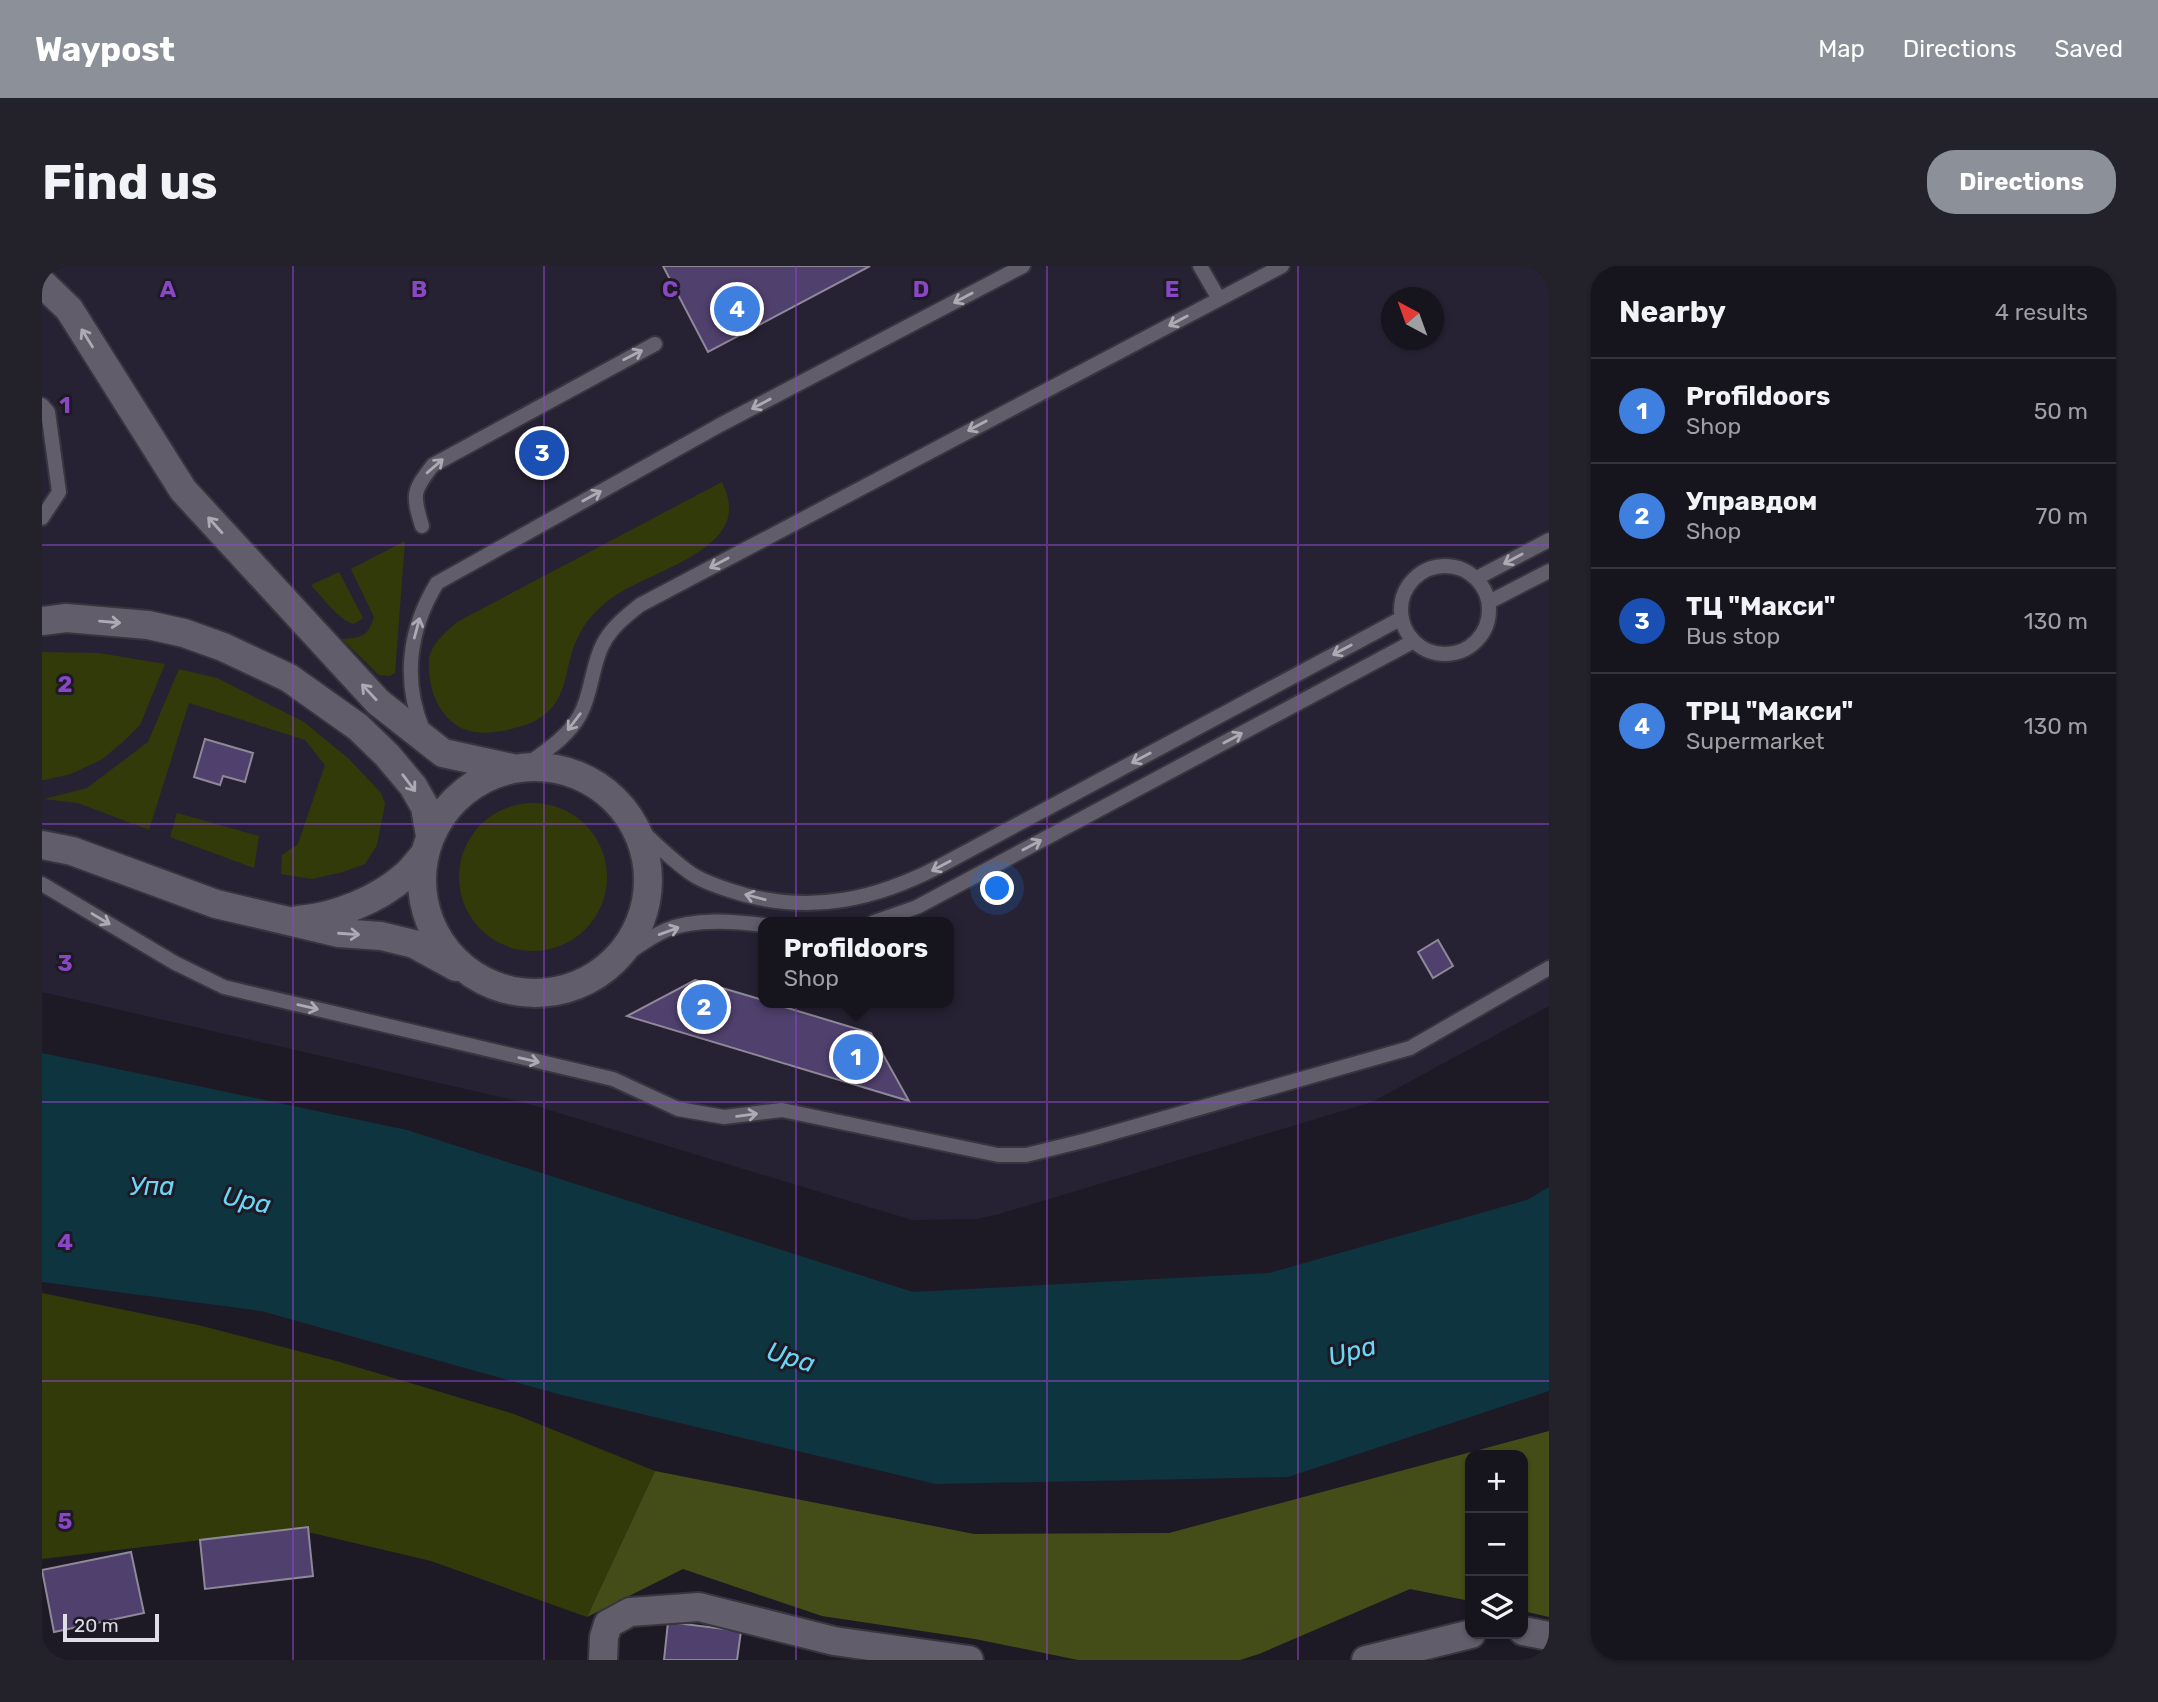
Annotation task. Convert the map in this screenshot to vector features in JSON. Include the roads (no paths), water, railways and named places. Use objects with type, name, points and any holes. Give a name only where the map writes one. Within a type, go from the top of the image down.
[{"type":"street","points":[[42,282],[69,309],[183,490],[379,702],[443,753],[519,767],[559,768],[590,780],[617,800],[637,827],[648,863],[648,900],[635,936],[611,965],[580,985],[544,993],[507,990],[473,976],[414,944],[381,936],[339,933],[216,904],[72,851],[42,845]]},
{"type":"street","points":[[42,621],[66,618],[107,621],[148,625],[184,633],[223,647],[289,678],[358,727],[387,755],[413,786],[425,807],[427,845],[422,889],[430,923],[447,952],[473,976]]},
{"type":"street","points":[[282,921],[316,919],[377,896],[406,875],[427,845],[444,812],[463,792],[486,777],[519,767]]},
{"type":"street","points":[[603,1660],[604,1637],[608,1624],[630,1612],[699,1606],[834,1641],[969,1660]]},
{"type":"street","points":[[1528,1632],[1549,1636]]},
{"type":"street","points":[[1367,1659],[1465,1635]]},
{"type":"lane","points":[[428,741],[414,709],[410,666],[424,604],[437,583],[720,425],[1023,266]]},
{"type":"lane","points":[[1200,266],[1219,299]]},
{"type":"lane","points":[[519,767],[554,746],[579,717],[590,692],[603,644],[621,620],[640,605],[1282,266]]},
{"type":"lane","points":[[422,526],[414,499],[421,481],[433,465],[655,344]]},
{"type":"lane","points":[[42,405],[48,412],[59,492],[42,518]]},
{"type":"lane","points":[[1477,578],[1549,540]]},
{"type":"lane","points":[[1446,565],[1468,571],[1485,589],[1489,602],[1485,630],[1477,641],[1452,653],[1425,649],[1414,641],[1402,618],[1403,596],[1408,586],[1424,571],[1435,566],[1446,565]]},
{"type":"lane","points":[[1489,602],[1549,571]]},
{"type":"lane","points":[[637,827],[695,876],[725,889],[768,901],[823,904],[875,894],[939,867],[1402,618]]},
{"type":"lane","points":[[888,917],[917,907],[1414,641]]},
{"type":"lane","points":[[42,884],[175,963],[224,987],[613,1079],[678,1109],[724,1118],[782,1110],[998,1155],[1026,1155],[1087,1140],[1410,1048],[1549,968]]},
{"type":"lane","points":[[611,965],[667,930],[696,923],[758,924]]},
{"type":"water","name":"Упа","points":[[42,1053],[407,1130],[913,1292],[1269,1273],[1527,1200],[1549,1187],[1549,1391],[1288,1477],[936,1484],[562,1395],[261,1311],[42,1282]]},
{"type":"place","name":"ТРЦ \"Макси\"","points":[[737,309]]},
{"type":"place","name":"ТЦ \"Макси\"","points":[[542,453]]},
{"type":"place","name":"Управдом","points":[[704,1007]]},
{"type":"place","name":"Profildoors","points":[[856,1057]]},
{"type":"water label","name":"Upa","points":[[247,1200]]},
{"type":"water label","name":"Upa","points":[[1352,1351]]},
{"type":"water label","name":"Upa","points":[[791,1357]]}]
